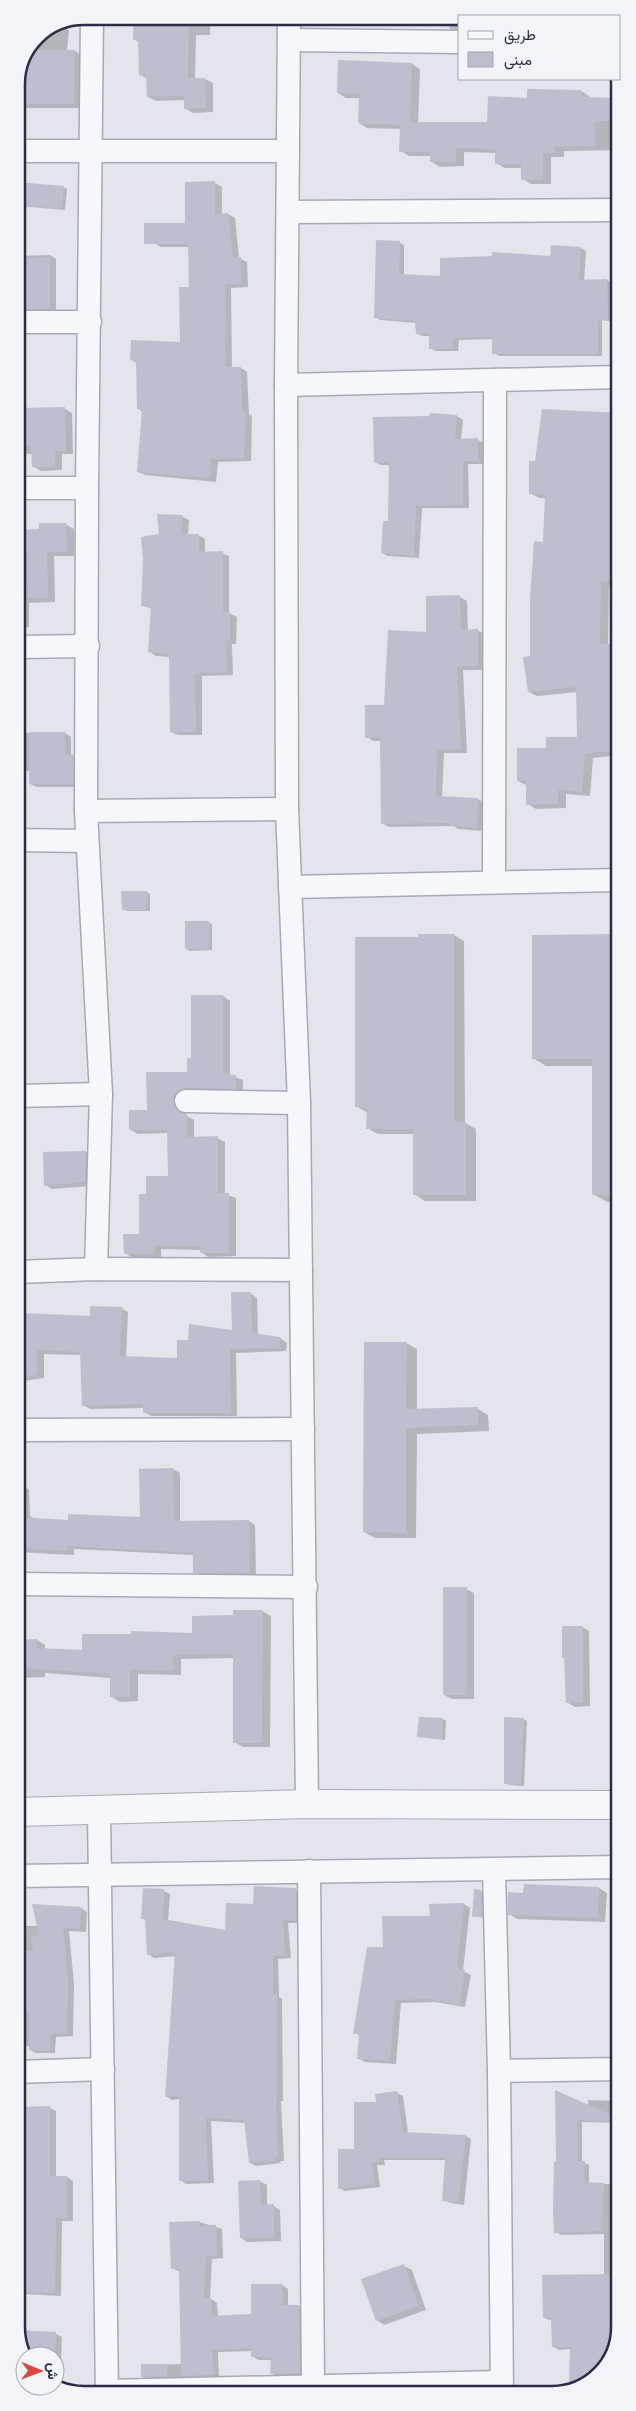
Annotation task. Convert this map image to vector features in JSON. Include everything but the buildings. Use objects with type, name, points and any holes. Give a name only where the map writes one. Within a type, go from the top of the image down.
[{"type":"street","points":[[92,25],[86,811],[101,1094],[96,1269]]},
{"type":"street","points":[[289,25],[286,385],[287,809],[299,1103],[307,1804]]},
{"type":"street","points":[[289,40],[458,42]]},
{"type":"street","points":[[25,150],[288,151]]},
{"type":"street","points":[[288,212],[611,210]]},
{"type":"street","points":[[25,322],[90,322]]},
{"type":"street","points":[[286,385],[611,377]]},
{"type":"street","points":[[494,882],[495,380]]},
{"type":"street","points":[[25,488],[87,488]]},
{"type":"street","points":[[25,646],[88,646]]},
{"type":"street","points":[[86,811],[287,809]]},
{"type":"street","points":[[25,840],[87,841]]},
{"type":"street","points":[[290,887],[611,880]]},
{"type":"street","points":[[25,1096],[101,1094]]},
{"type":"street","points":[[186,1101],[299,1103]]},
{"type":"street","points":[[25,1272],[96,1269],[301,1270]]},
{"type":"street","points":[[25,1430],[303,1429]]},
{"type":"street","points":[[25,1584],[306,1587]]},
{"type":"street","points":[[25,1812],[307,1804],[611,1805]]},
{"type":"street","points":[[99,1811],[107,2386]]},
{"type":"street","points":[[25,1876],[611,1867]]},
{"type":"street","points":[[494,1870],[499,2071],[502,2386]]},
{"type":"street","points":[[309,1872],[313,2386]]},
{"type":"street","points":[[25,2072],[102,2069]]},
{"type":"street","points":[[499,2071],[611,2069]]}]
